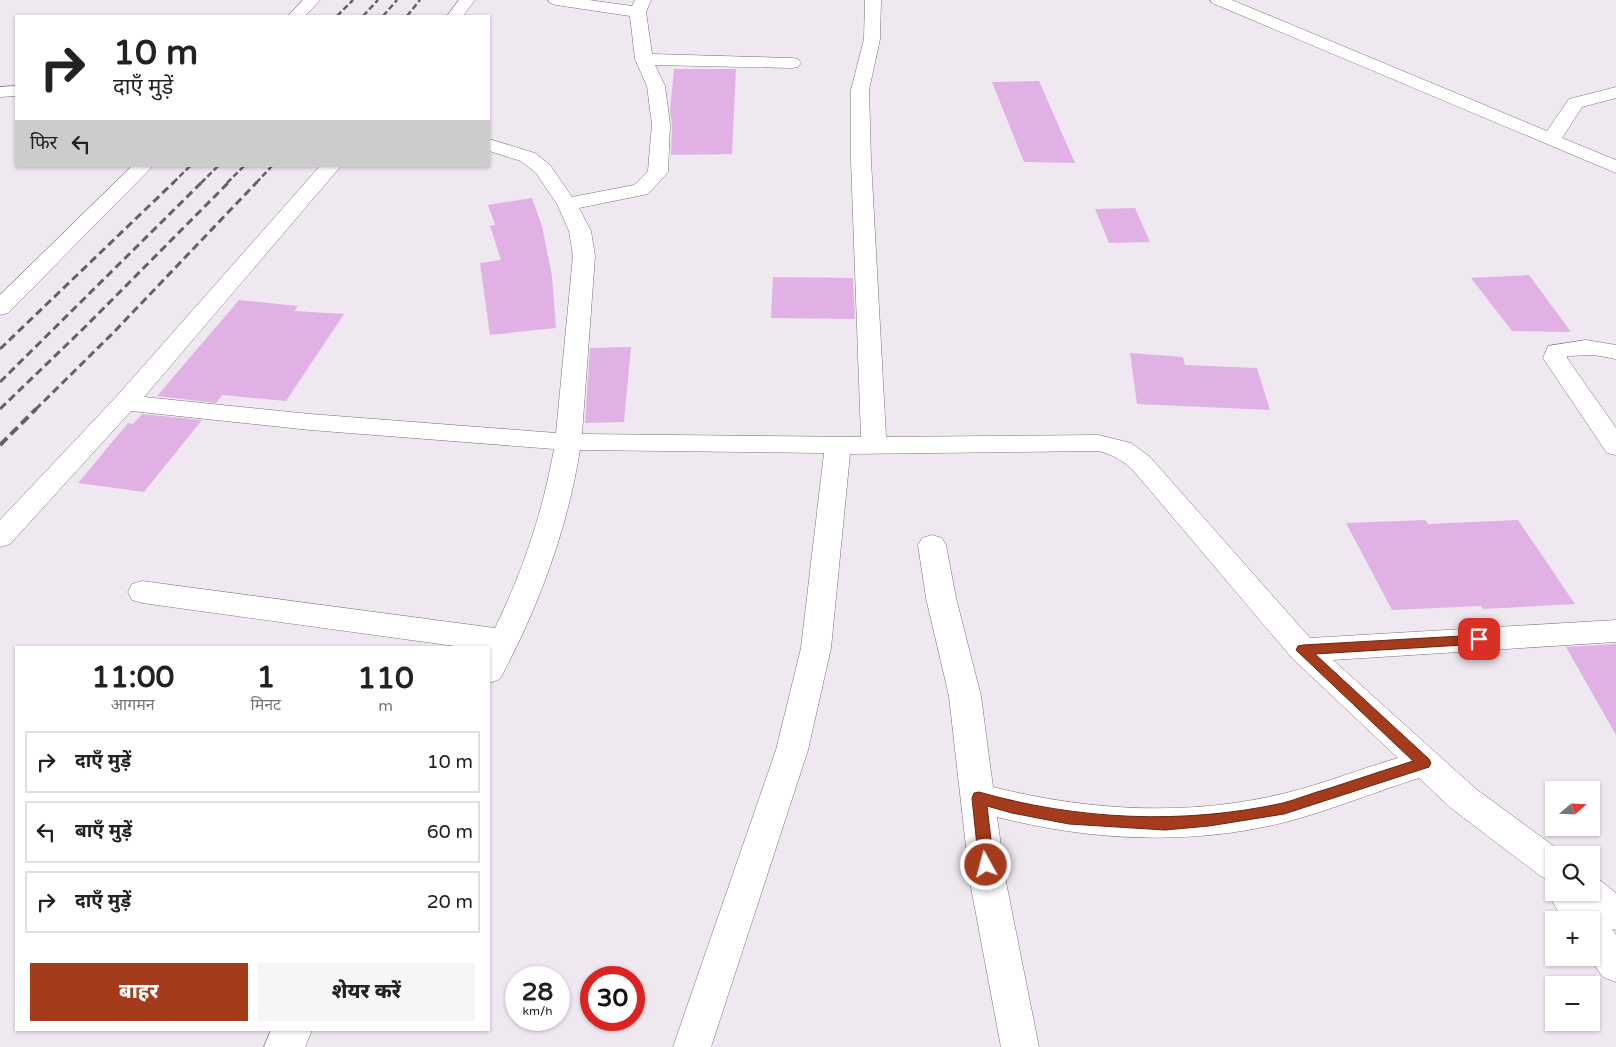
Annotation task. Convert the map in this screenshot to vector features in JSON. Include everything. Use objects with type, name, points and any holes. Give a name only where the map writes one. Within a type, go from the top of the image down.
[{"type":"street","points":[[297,15],[312,0]]},
{"type":"street","points":[[456,15],[467,0]]},
{"type":"street","points":[[556,0],[640,6],[644,59],[656,86],[660,115],[658,172],[641,190],[567,204]]},
{"type":"street","points":[[873,0],[872,39],[860,90],[861,160],[874,446]]},
{"type":"street","points":[[1218,0],[1616,167]]},
{"type":"street","points":[[644,59],[792,63]]},
{"type":"street","points":[[0,92],[15,91]]},
{"type":"street","points":[[1552,139],[1575,103],[1616,92]]},
{"type":"street","points":[[490,145],[528,157],[543,170],[567,204],[580,231],[584,256],[568,442],[553,513],[532,574],[505,641],[490,668]]},
{"type":"street","points":[[0,308],[142,167]]},
{"type":"street","points":[[0,537],[125,403],[330,167]]},
{"type":"street","points":[[1616,352],[1604,348],[1564,349],[1556,352],[1555,358],[1616,447]]},
{"type":"street","points":[[125,403],[310,422],[568,442],[874,446],[1098,443],[1117,446],[1129,452],[1141,463],[1303,650],[1464,798],[1545,863]]},
{"type":"street","points":[[692,1047],[792,750],[816,648],[838,445]]},
{"type":"street","points":[[932,546],[941,598],[965,696],[988,882],[1020,1047]]},
{"type":"street","points":[[142,592],[505,641]]},
{"type":"street","points":[[1303,650],[1616,631]]},
{"type":"street","points":[[979,798],[1012,807],[1069,818],[1165,824],[1209,820],[1284,808],[1425,763]]},
{"type":"street","points":[[1599,901],[1616,914]]},
{"type":"street","points":[[1600,943],[1616,965]]},
{"type":"street","points":[[283,1047],[291,1031]]},
{"type":"building","points":[[674,69],[736,69],[732,154],[671,155],[672,124],[670,111]]},
{"type":"building","points":[[1039,81],[1075,163],[1024,162],[992,82]]},
{"type":"building","points":[[532,198],[542,226],[552,276],[556,328],[490,335],[480,263],[501,260],[490,226],[495,225],[488,205]]},
{"type":"building","points":[[1135,208],[1150,242],[1109,243],[1095,209]]},
{"type":"building","points":[[1529,275],[1571,332],[1512,331],[1471,278]]},
{"type":"building","points":[[773,277],[853,278],[855,319],[771,318]]},
{"type":"building","points":[[239,300],[298,306],[294,311],[344,314],[286,401],[222,395],[216,403],[157,396]]},
{"type":"building","points":[[631,347],[624,422],[585,423],[590,348]]},
{"type":"building","points":[[1130,353],[1183,357],[1185,365],[1257,368],[1270,410],[1137,404]]},
{"type":"building","points":[[142,414],[202,420],[144,492],[78,483],[128,423],[133,424]]},
{"type":"building","points":[[1425,520],[1428,524],[1518,520],[1575,604],[1483,609],[1481,606],[1392,610],[1346,523]]},
{"type":"building","points":[[1616,644],[1616,735],[1566,647]]},
{"type":"railway","points":[[338,15],[353,0]]},
{"type":"railway","points":[[364,15],[378,0]]},
{"type":"railway","points":[[384,15],[397,0]]},
{"type":"railway","points":[[408,15],[420,0]]},
{"type":"railway","points":[[174,182],[189,167]]},
{"type":"railway","points":[[202,182],[217,167]]},
{"type":"railway","points":[[227,183],[243,167]]},
{"type":"railway","points":[[256,183],[271,167]]},
{"type":"railway","points":[[0,349],[174,182]]},
{"type":"railway","points":[[0,382],[202,182]]},
{"type":"railway","points":[[0,409],[84,328],[229,182]]},
{"type":"railway","points":[[35,410],[114,332],[257,182]]},
{"type":"railway","points":[[0,445],[35,410]]},
{"type":"route","points":[[986,865],[979,798],[1012,807],[1069,818],[1165,824],[1209,820],[1284,808],[1425,763],[1303,650],[1479,639]]}]
